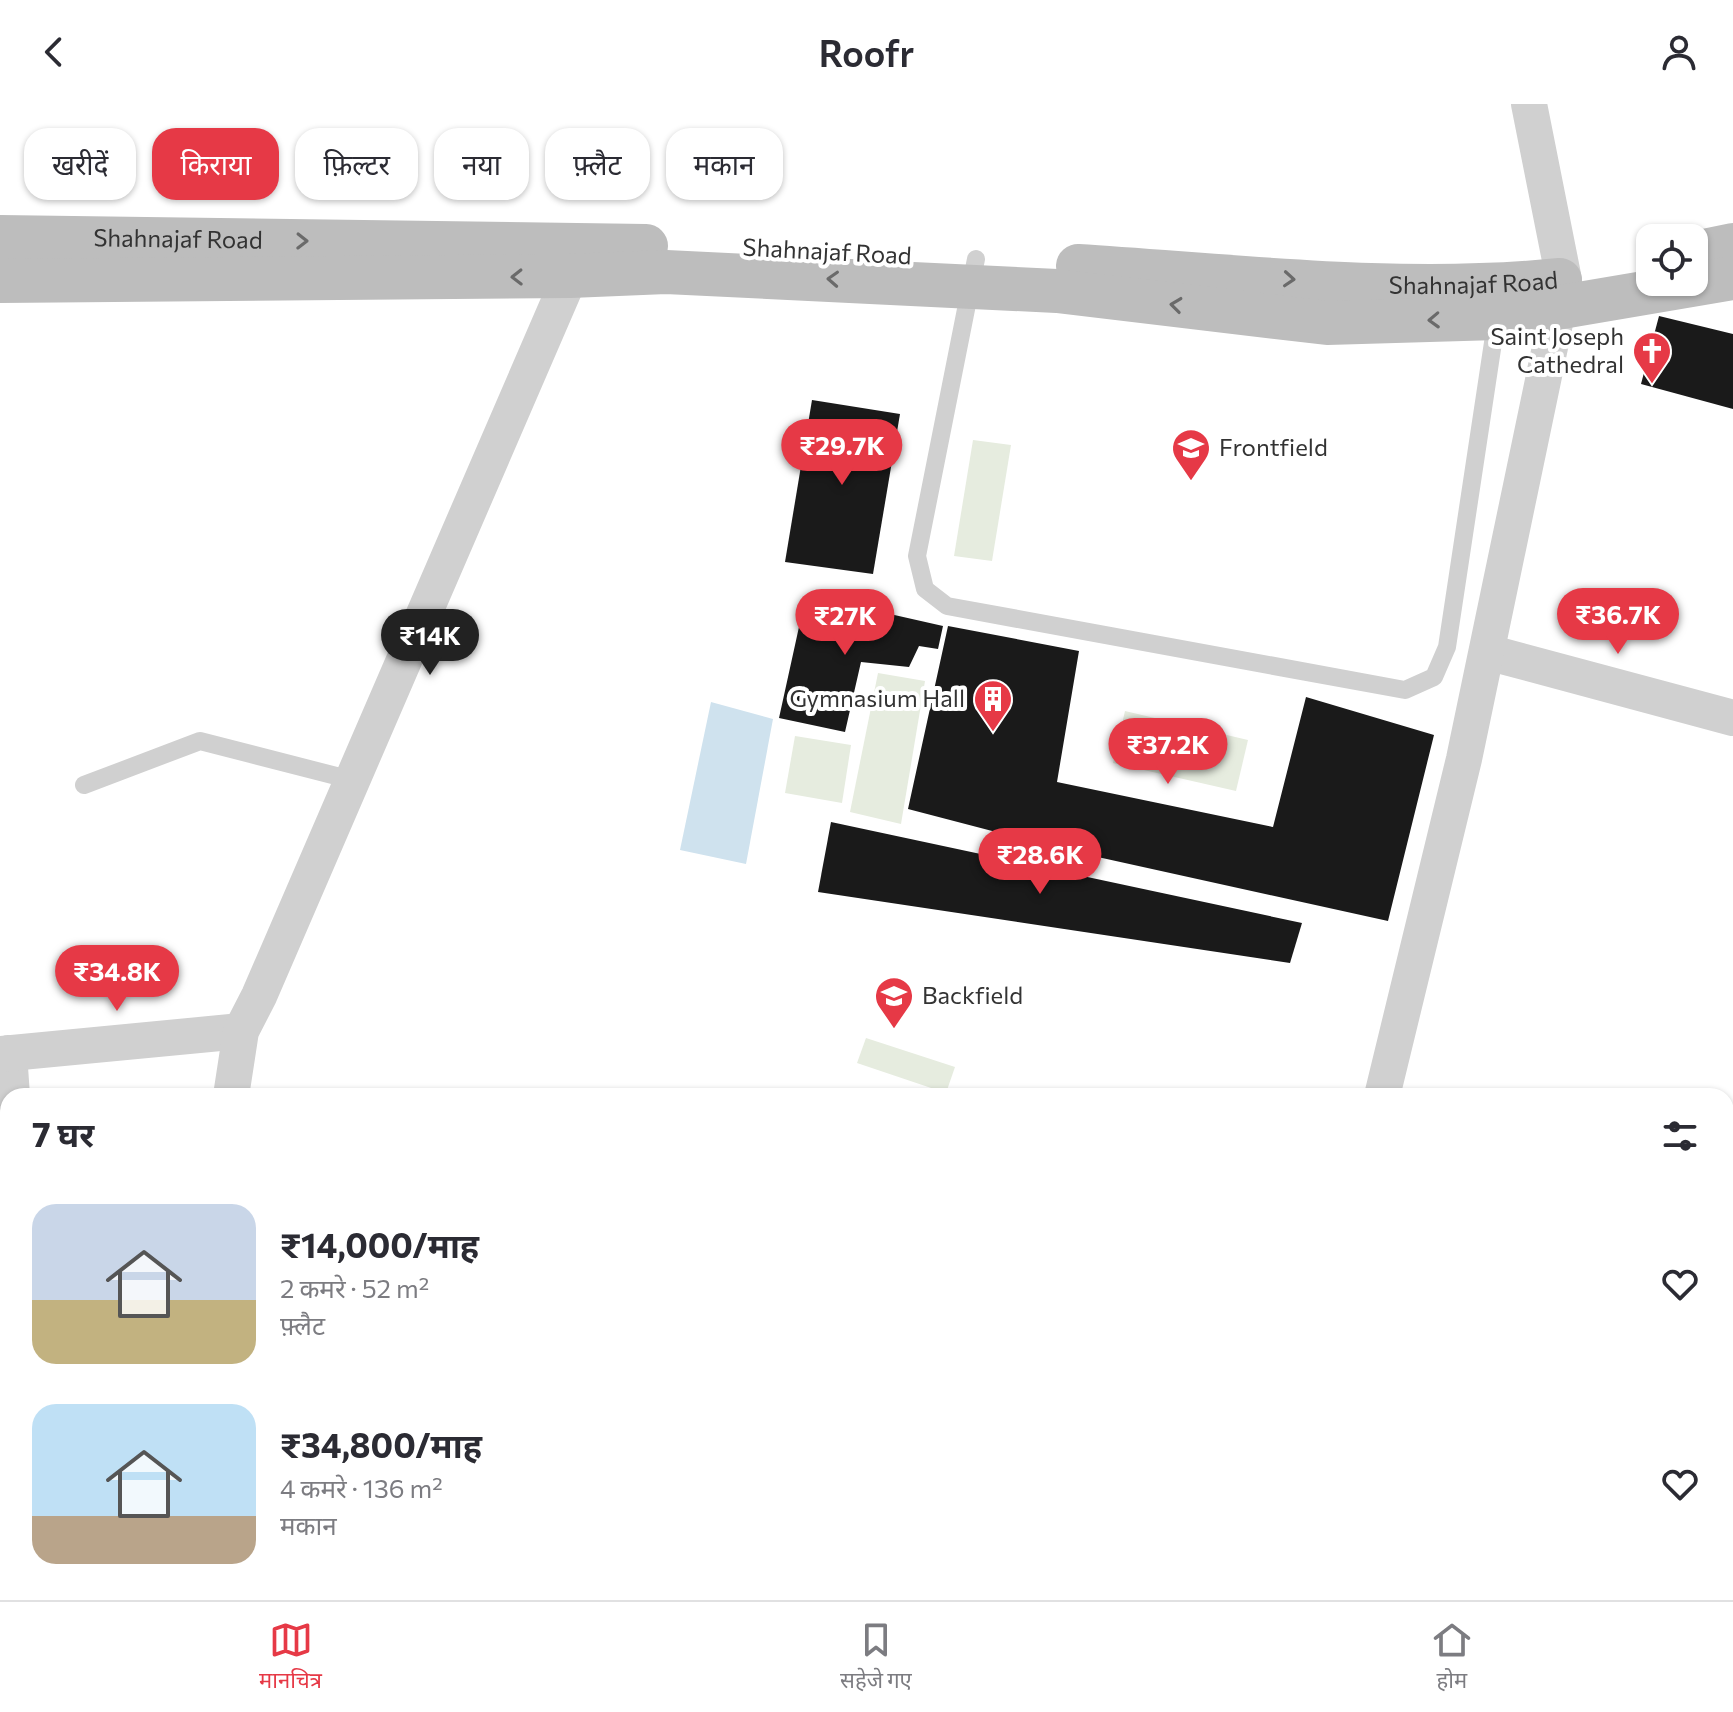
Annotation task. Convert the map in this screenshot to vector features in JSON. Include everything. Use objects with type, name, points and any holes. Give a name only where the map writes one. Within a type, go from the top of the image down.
[{"type":"main road","name":"Shahnajaf Road","points":[[0,237],[577,261],[790,248],[974,272],[1420,287],[1499,302],[1561,294],[1636,266]]},
{"type":"main road","points":[[1708,250],[1733,245]]},
{"type":"main road","points":[[0,281],[577,261]]},
{"type":"main road","points":[[1561,294],[1733,278]]},
{"type":"street","points":[[1384,1088],[1464,759],[1561,294],[1529,104]]},
{"type":"street","points":[[232,1088],[241,1031],[259,996],[577,261]]},
{"type":"street","points":[[1487,652],[1733,718]]},
{"type":"street","points":[[11,1088],[5,1054],[241,1031]]},
{"type":"lane","points":[[974,272],[917,556],[925,589],[947,606],[1405,690],[1434,677],[1447,647],[1499,302]]},
{"type":"lane","points":[[84,785],[200,741],[352,780]]},
{"type":"shaded area","points":[[973,440],[1011,445],[992,561],[954,556]]},
{"type":"shaded area","points":[[878,673],[925,681],[901,824],[850,812]]},
{"type":"shaded area","points":[[1125,711],[1248,740],[1236,791],[1113,763]]},
{"type":"shaded area","points":[[795,736],[851,745],[842,803],[785,793]]},
{"type":"shaded area","points":[[866,1038],[955,1067],[948,1088],[931,1088],[857,1063]]},
{"type":"water","points":[[711,702],[773,719],[746,864],[680,850]]},
{"type":"building","points":[[1659,316],[1733,334],[1733,409],[1641,384]]},
{"type":"building","points":[[812,400],[900,414],[873,574],[785,562]]},
{"type":"building","points":[[806,595],[943,626],[938,649],[919,646],[909,667],[861,662],[845,732],[779,718]]},
{"type":"building","points":[[948,626],[1079,651],[1057,782],[1273,827],[1306,697],[1434,735],[1388,921],[1057,848],[908,809]]},
{"type":"building","points":[[831,822],[1302,923],[1290,963],[818,892]]},
{"type":"place","name":"Saint Joseph Cathedral","points":[[1652,385]]},
{"type":"place","name":"Frontfield","points":[[1191,482]]},
{"type":"place","name":"Gymnasium Hall","points":[[993,733]]},
{"type":"place","name":"Backfield","points":[[894,1030]]}]
